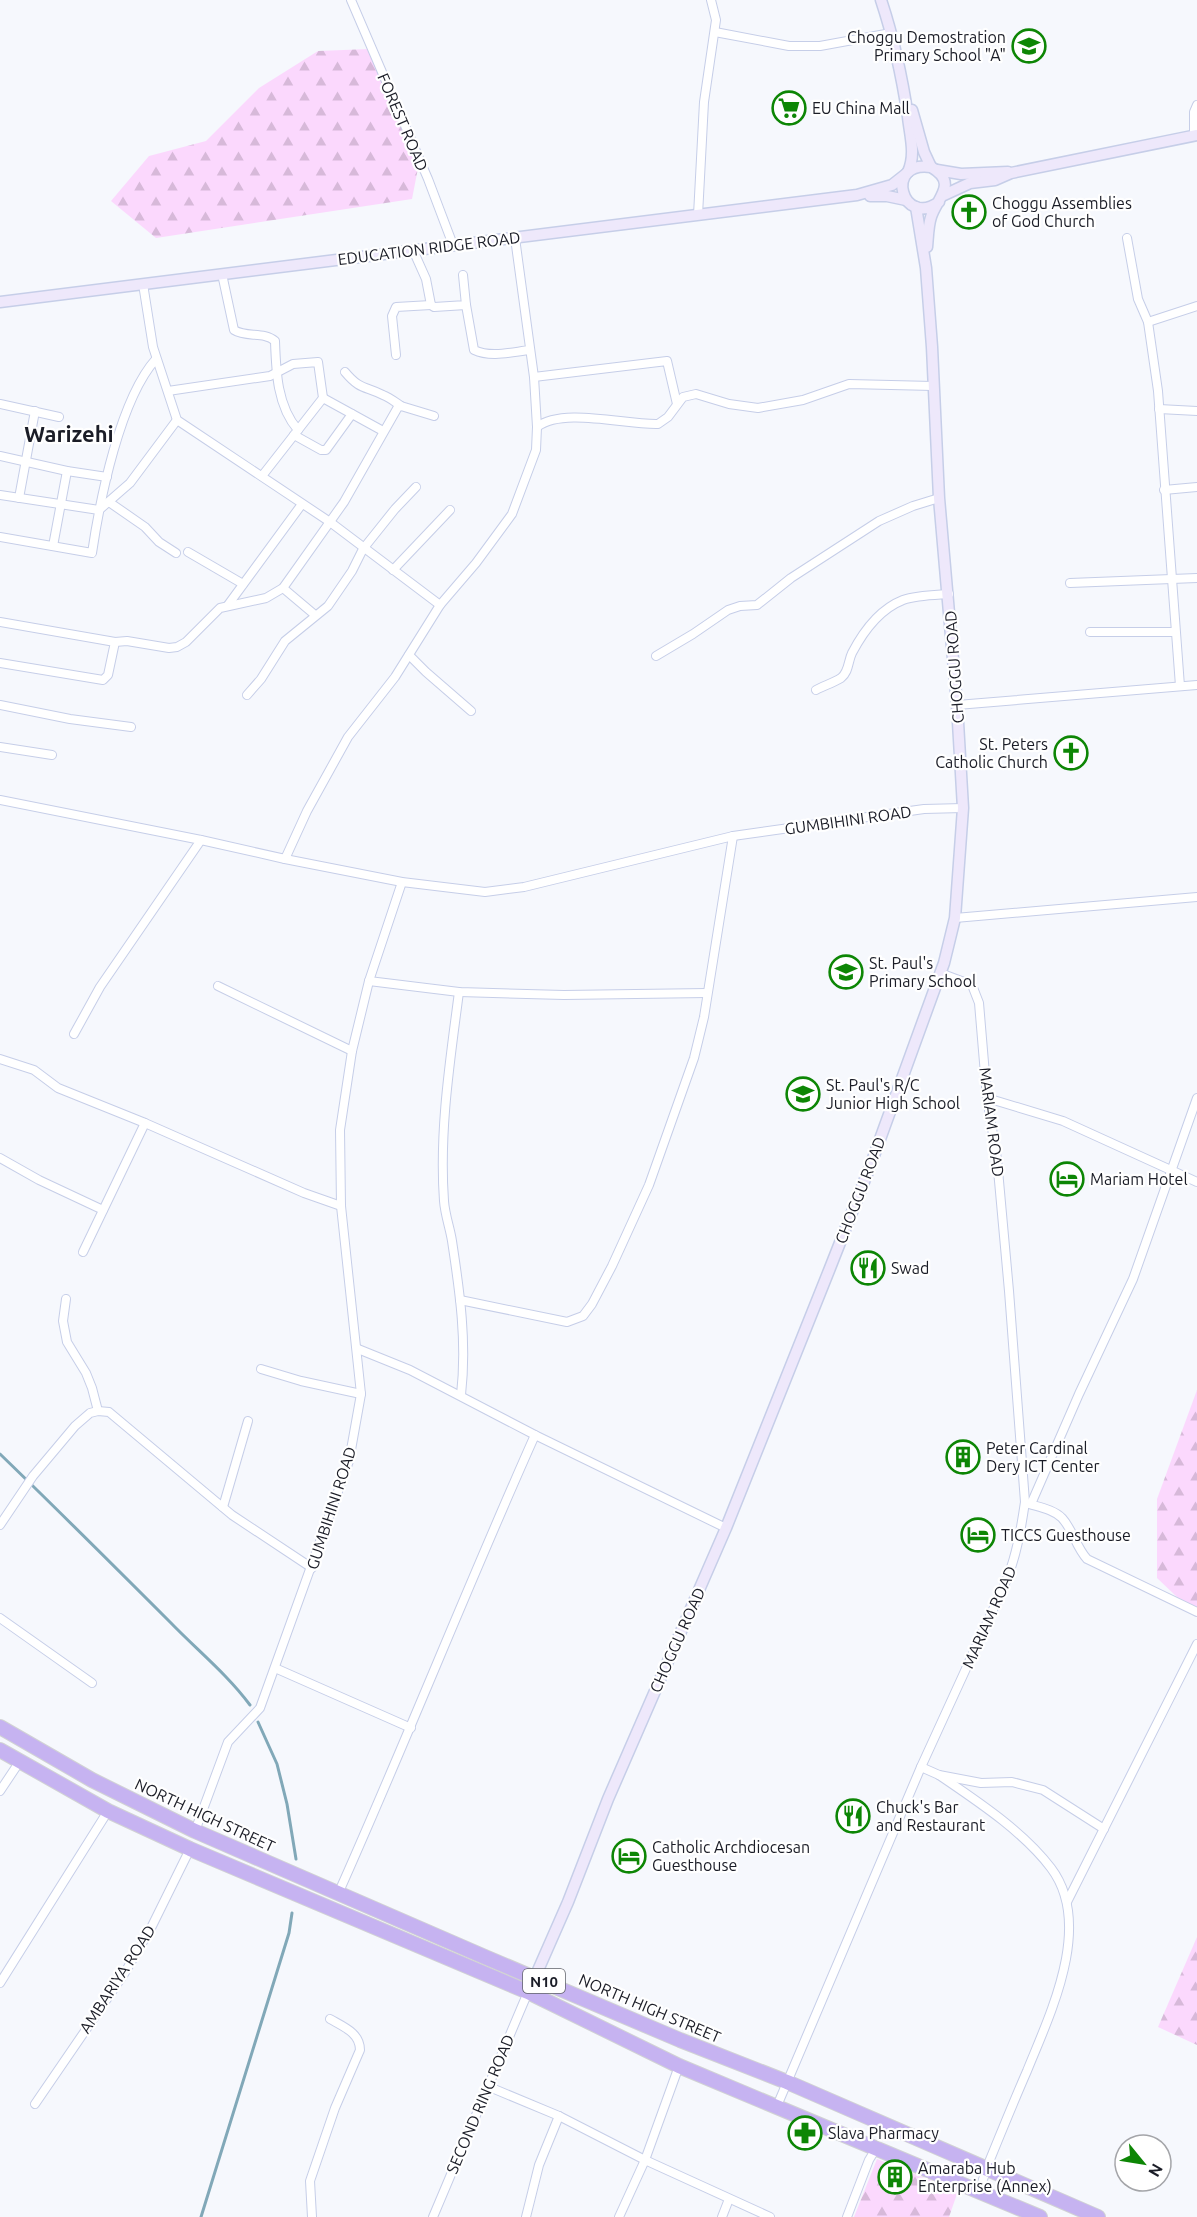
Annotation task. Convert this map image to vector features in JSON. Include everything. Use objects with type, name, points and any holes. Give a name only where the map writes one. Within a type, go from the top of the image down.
[{"type":"highway","name":"NORTH HIGH STREET","points":[[0,1727],[92,1780],[195,1831],[680,2040],[787,2082],[987,2167],[1098,2217]]},
{"type":"highway","name":"NORTH HIGH STREET","points":[[0,1750],[108,1811],[190,1849],[528,1992],[679,2066],[1040,2217]]},
{"type":"main road","points":[[881,0],[906,93],[934,168],[942,177],[945,186],[941,198]]},
{"type":"main road","points":[[906,93],[912,164],[902,187],[911,204],[928,208],[941,198],[970,183],[995,180],[1011,172],[1196,135]]},
{"type":"main road","points":[[907,173],[915,167],[934,168],[945,173],[961,174],[1011,172]]},
{"type":"main road","name":"EDUCATION RIDGE ROAD","points":[[857,195],[892,185],[907,173]]},
{"type":"main road","name":"EDUCATION RIDGE ROAD","points":[[0,302],[857,195],[887,196],[911,204]]},
{"type":"main road","name":"CHOGGU ROAD","points":[[926,268],[931,217],[941,198]]},
{"type":"main road","name":"CHOGGU ROAD","points":[[528,1992],[568,1902],[608,1799],[726,1528],[867,1174],[940,973],[955,918],[963,808],[957,705],[939,498],[926,268],[911,204]]},
{"type":"street","name":"FOREST ROAD","points":[[351,0],[428,179],[453,245]]},
{"type":"street","points":[[698,214],[704,102],[716,20],[711,0]]},
{"type":"street","points":[[715,32],[789,46],[820,46],[891,33]]},
{"type":"street","points":[[1196,135],[1194,112],[1197,105]]},
{"type":"street","points":[[285,859],[307,811],[348,737],[409,655],[440,605],[476,563],[512,514],[536,450],[534,376],[515,238]]},
{"type":"street","points":[[1127,238],[1138,299],[1148,322],[1159,409],[1180,686]]},
{"type":"street","points":[[413,250],[426,279],[431,305]]},
{"type":"street","points":[[222,274],[234,330],[243,335],[269,336],[273,339],[276,374],[286,415],[296,432],[321,450],[327,450],[352,414]]},
{"type":"street","points":[[463,275],[474,350],[481,354],[492,354],[530,350]]},
{"type":"street","points":[[143,284],[156,359],[177,420],[330,522],[440,605]]},
{"type":"street","points":[[396,355],[392,313],[396,307],[466,305]]},
{"type":"street","points":[[1148,322],[1197,306]]},
{"type":"street","points":[[0,537],[92,553],[99,510],[119,434],[145,371],[156,359]]},
{"type":"street","points":[[534,376],[667,361],[677,404]]},
{"type":"street","points":[[168,391],[276,374],[293,364],[318,362],[323,398],[262,476]]},
{"type":"street","points":[[345,372],[353,382],[365,389],[383,394],[401,406],[434,416]]},
{"type":"street","points":[[537,427],[546,420],[564,417],[658,424],[668,417],[683,398],[696,394],[729,404],[758,408],[811,398],[849,384],[933,386]]},
{"type":"street","points":[[323,398],[383,431]]},
{"type":"street","points":[[0,404],[59,417]]},
{"type":"street","points":[[0,622],[116,642],[127,641],[169,648],[177,647],[186,642],[220,608],[266,598],[283,588],[344,502],[394,410],[401,406]]},
{"type":"street","points":[[1159,409],[1197,411]]},
{"type":"street","points":[[19,498],[35,411]]},
{"type":"street","points":[[0,495],[99,510],[130,483],[177,420]]},
{"type":"street","points":[[0,456],[67,471],[108,477]]},
{"type":"street","points":[[53,546],[67,471]]},
{"type":"street","points":[[247,695],[261,679],[285,640],[328,606],[352,572],[363,549],[416,487]]},
{"type":"street","points":[[1164,490],[1197,487]]},
{"type":"street","points":[[656,656],[728,610],[740,606],[757,605],[791,578],[879,521],[913,506],[939,498]]},
{"type":"street","points":[[109,502],[145,527],[159,542],[176,553]]},
{"type":"street","points":[[228,605],[302,504]]},
{"type":"street","points":[[393,570],[450,510]]},
{"type":"street","points":[[188,552],[243,584]]},
{"type":"street","points":[[1070,583],[1197,578]]},
{"type":"street","points":[[283,588],[315,615]]},
{"type":"street","points":[[816,690],[842,678],[865,632],[894,606],[903,600],[920,596],[949,594]]},
{"type":"street","points":[[1090,632],[1175,632]]},
{"type":"street","points":[[0,663],[103,680],[108,675],[116,642]]},
{"type":"street","points":[[409,655],[471,711]]},
{"type":"street","points":[[957,705],[1197,685]]},
{"type":"street","points":[[0,705],[131,728]]},
{"type":"street","points":[[0,747],[52,755]]},
{"type":"street","name":"GUMBIHINI ROAD","points":[[0,800],[402,882],[485,892],[524,887],[734,837],[924,809],[963,808]]},
{"type":"street","points":[[460,1300],[567,1322],[583,1316],[592,1304],[649,1185],[693,1058],[707,993],[734,837]]},
{"type":"street","points":[[74,1034],[100,987],[201,840]]},
{"type":"street","name":"GUMBIHINI ROAD","points":[[195,1831],[228,1742],[261,1708],[350,1461],[361,1394],[341,1206],[340,1130],[352,1051],[369,981],[402,882]]},
{"type":"street","points":[[955,918],[1197,897]]},
{"type":"street","name":"MARIAM ROAD","points":[[777,2106],[921,1767],[1007,1579],[1018,1551],[1028,1503],[997,1159],[987,1098],[979,1003],[972,985],[940,973]]},
{"type":"street","points":[[369,981],[459,992],[564,995],[707,993]]},
{"type":"street","points":[[218,986],[352,1051]]},
{"type":"street","points":[[459,992],[446,1104],[442,1165],[444,1205],[452,1239],[464,1329],[461,1395]]},
{"type":"street","points":[[0,1059],[34,1070],[58,1088],[145,1123],[304,1193],[341,1206]]},
{"type":"street","points":[[987,1098],[1063,1121],[1197,1182]]},
{"type":"street","points":[[1197,1098],[1148,1243],[1133,1279],[1028,1503],[1051,1511],[1061,1518],[1080,1552],[1087,1559],[1197,1612]]},
{"type":"street","points":[[83,1252],[145,1123]]},
{"type":"street","points":[[0,1158],[39,1180],[103,1210]]},
{"type":"street","points":[[66,1299],[63,1321],[67,1342],[86,1373],[98,1411]]},
{"type":"street","points":[[358,1349],[410,1370],[535,1435],[726,1528]]},
{"type":"street","points":[[261,1369],[333,1389],[361,1394]]},
{"type":"street","points":[[0,1525],[33,1476],[75,1426],[90,1413],[109,1412],[223,1507],[312,1568]]},
{"type":"street","points":[[223,1507],[248,1421]]},
{"type":"street","points":[[339,1894],[411,1728],[493,1528],[535,1435]]},
{"type":"street","points":[[0,1618],[92,1683]]},
{"type":"street","points":[[1066,1902],[1197,1644]]},
{"type":"street","points":[[275,1668],[411,1728]]},
{"type":"street","points":[[0,1791],[20,1761]]},
{"type":"street","points":[[921,1767],[939,1775],[985,1807],[1030,1846],[1051,1868],[1061,1886],[1066,1902],[1068,1928],[1059,1992],[987,2167],[979,2192]]},
{"type":"street","points":[[939,1775],[981,1783],[1012,1782],[1043,1790],[1104,1829]]},
{"type":"street","points":[[0,1983],[108,1811]]},
{"type":"street","name":"AMBARIYA ROAD","points":[[35,2104],[124,1974],[190,1849]]},
{"type":"street","name":"SECOND RING ROAD","points":[[433,2217],[528,1992]]},
{"type":"street","points":[[312,2217],[310,2181],[335,2108],[360,2050],[360,2042],[355,2034],[330,2019]]},
{"type":"street","points":[[619,2217],[645,2160],[679,2066]]},
{"type":"street","points":[[487,2086],[559,2116],[645,2160],[770,2217]]},
{"type":"street","points":[[526,2217],[539,2165],[559,2116]]},
{"type":"street","points":[[847,2217],[869,2160],[877,2147]]},
{"type":"street","points":[[722,2217],[729,2199]]},
{"type":"green space","points":[[369,49],[419,163],[412,199],[156,238],[111,201],[149,156],[206,141],[259,88],[318,51]]},
{"type":"green space","points":[[1197,1390],[1197,1616],[1157,1578],[1157,1499]]},
{"type":"green space","points":[[1197,1937],[1197,2045],[1158,2027]]},
{"type":"green space","points":[[877,2159],[958,2191],[949,2217],[854,2217]]},
{"type":"waterway","points":[[0,1454],[222,1672],[250,1705]]},
{"type":"waterway","points":[[258,1722],[277,1764],[287,1804],[296,1859]]},
{"type":"waterway","points":[[201,2217],[289,1933],[292,1913]]},
{"type":"place","name":"Choggu Demostration Primary School \"A\"","points":[[1029,46]]},
{"type":"place","name":"EU China Mall","points":[[789,108]]},
{"type":"place","name":"Choggu Assemblies of God Church","points":[[969,212]]},
{"type":"place","name":"St. Peters Catholic Church","points":[[1071,753]]},
{"type":"place","name":"St. Paul's Primary School","points":[[846,972]]},
{"type":"place","name":"St. Paul's R/C Junior High School","points":[[803,1094]]},
{"type":"place","name":"Mariam Hotel","points":[[1067,1179]]},
{"type":"place","name":"Swad","points":[[868,1268]]},
{"type":"place","name":"Peter Cardinal Dery ICT Center","points":[[963,1457]]},
{"type":"place","name":"TICCS Guesthouse","points":[[978,1535]]},
{"type":"place","name":"Chuck's Bar and Restaurant","points":[[853,1816]]},
{"type":"place","name":"Catholic Archdiocesan Guesthouse","points":[[629,1856]]},
{"type":"place","name":"Slava Pharmacy","points":[[805,2133]]},
{"type":"place","name":"Amaraba Hub Enterprise (Annex)","points":[[895,2177]]},
{"type":"district","name":"Warizehi","points":[[69,433]]}]
